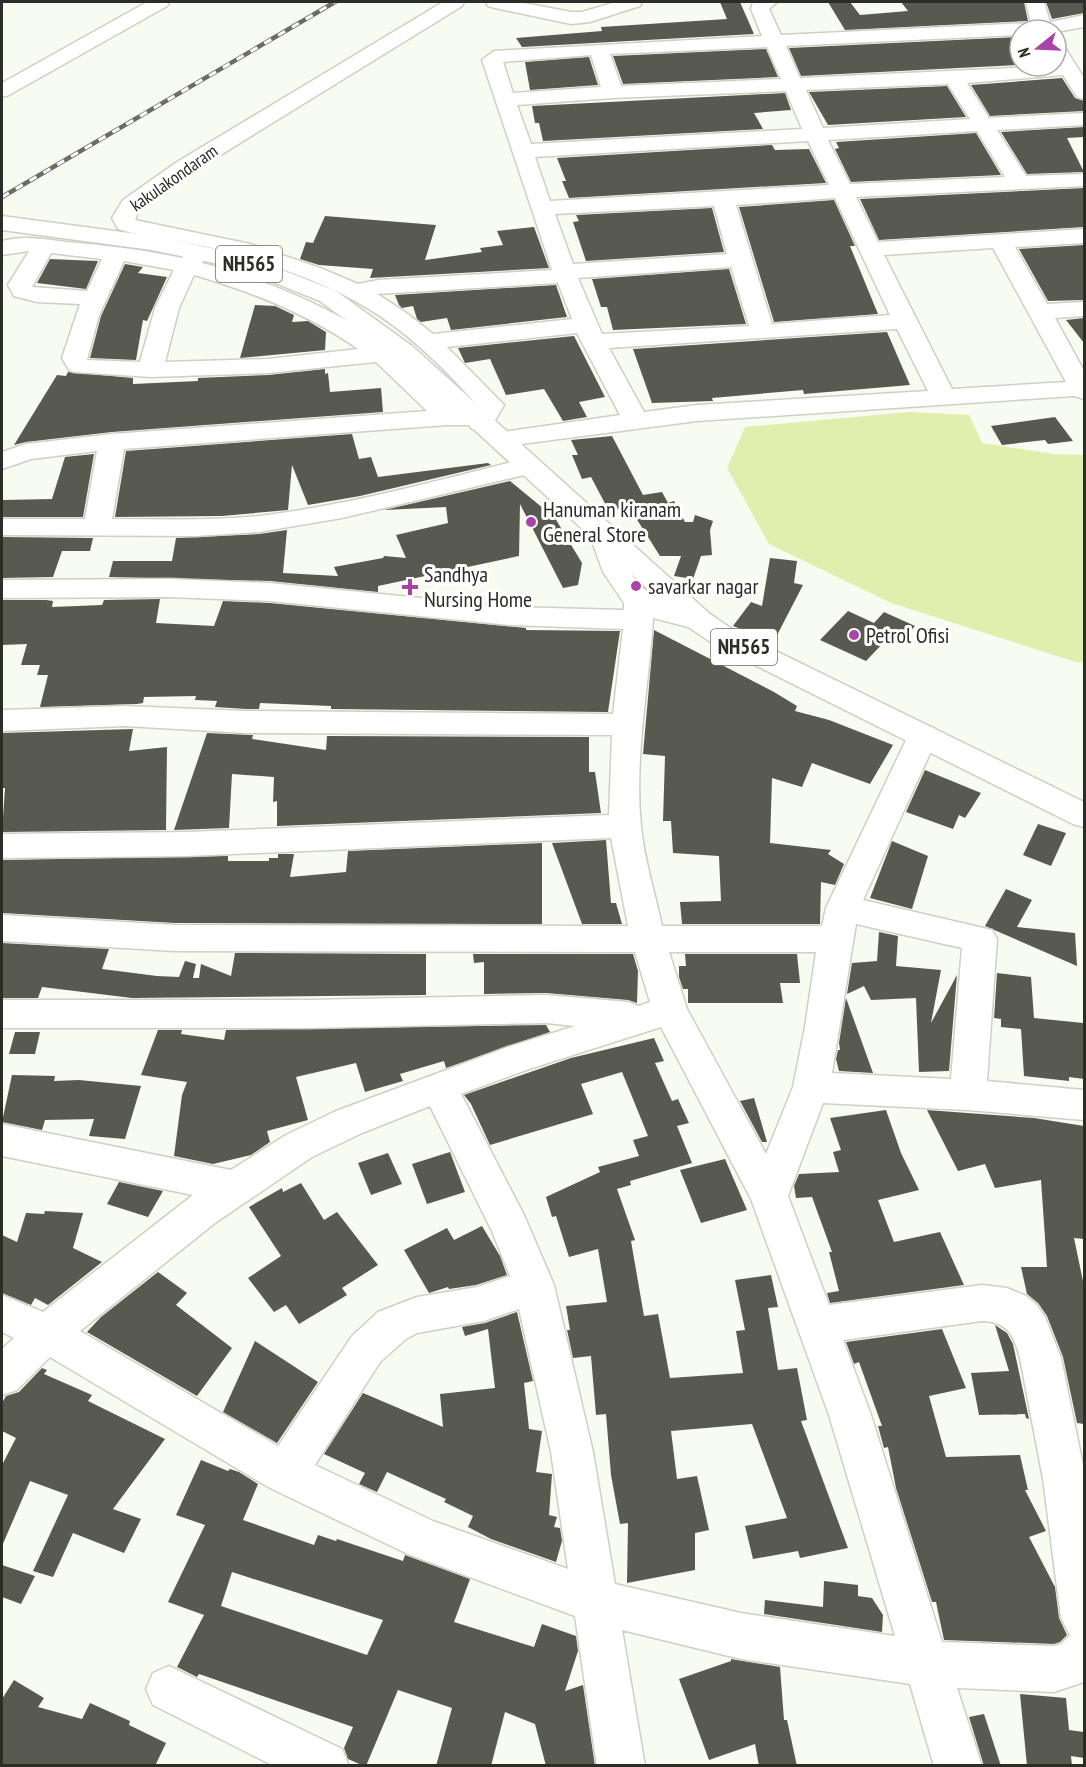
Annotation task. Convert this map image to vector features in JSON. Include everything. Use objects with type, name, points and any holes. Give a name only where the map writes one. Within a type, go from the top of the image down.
[{"type":"main road","points":[[2,91],[160,2]]},
{"type":"main road","name":"kakulakondaram","points":[[455,2],[184,167],[132,205],[123,218],[126,224],[147,231],[218,243],[276,260],[354,292],[396,316],[472,384],[491,405],[471,420]]},
{"type":"main road","points":[[495,2],[549,15],[583,18],[633,2]]},
{"type":"main road","points":[[768,2],[762,3],[760,9],[791,84],[944,396]]},
{"type":"main road","points":[[1035,2],[1040,18]]},
{"type":"main road","points":[[1068,25],[1084,21]]},
{"type":"main road","points":[[636,421],[590,333],[565,274],[492,60],[494,57],[772,39],[1008,30]]},
{"type":"main road","points":[[599,49],[612,92]]},
{"type":"main road","points":[[506,100],[612,92],[954,78],[1069,69],[1084,93]]},
{"type":"main road","points":[[954,78],[1019,182]]},
{"type":"main road","points":[[523,151],[1084,119]]},
{"type":"main road","points":[[542,208],[844,190],[1084,180]]},
{"type":"main road","points":[[723,199],[763,332]]},
{"type":"main road","name":"NH565","points":[[2,223],[152,243],[192,260],[244,262],[328,296],[403,351],[471,420],[528,466],[700,621],[725,638],[1084,816]]},
{"type":"main road","points":[[870,249],[1084,236]]},
{"type":"main road","points":[[2,461],[26,452],[112,442],[471,420],[636,421],[697,413],[1084,389],[1000,241]]},
{"type":"main road","points":[[2,248],[13,245],[192,260],[313,310],[382,354],[471,420]]},
{"type":"main road","points":[[43,247],[20,285],[22,291],[37,295],[95,298]]},
{"type":"main road","points":[[116,253],[87,315],[74,358],[78,365],[90,368],[151,370],[268,366],[382,354]]},
{"type":"main road","points":[[151,370],[160,323],[192,260]]},
{"type":"main road","points":[[354,292],[378,287],[740,260]]},
{"type":"main road","points":[[1041,312],[1084,309]]},
{"type":"main road","points":[[426,342],[590,333],[763,332],[906,321]]},
{"type":"main road","points":[[98,527],[112,442]]},
{"type":"main road","points":[[2,527],[196,528],[287,521],[456,485],[528,466]]},
{"type":"main road","points":[[603,533],[612,563],[638,610],[628,725],[625,826],[647,937],[657,1014],[769,1196],[850,1415],[958,1766]]},
{"type":"main road","points":[[2,589],[169,588],[270,592],[512,616],[655,610],[700,621]]},
{"type":"main road","points":[[2,720],[125,716],[246,722],[628,725]]},
{"type":"main road","points":[[769,1196],[811,1087],[839,923],[923,736]]},
{"type":"main road","points":[[2,846],[187,844],[625,826]]},
{"type":"main road","points":[[2,928],[175,938],[334,940],[647,937],[839,923],[980,939],[968,1095]]},
{"type":"main road","points":[[2,1014],[308,1014],[546,1009],[657,1014]]},
{"type":"main road","points":[[2,1376],[46,1333],[201,1211],[299,1146],[339,1126],[439,1087],[521,1057],[657,1014]]},
{"type":"main road","points":[[439,1087],[501,1206],[534,1285],[572,1452],[621,1766]]},
{"type":"main road","points":[[811,1087],[968,1095],[1084,1105]]},
{"type":"main road","points":[[2,1140],[236,1188]]},
{"type":"main road","points":[[285,1473],[366,1349],[380,1333],[408,1316],[480,1304],[534,1285]]},
{"type":"main road","points":[[818,1325],[982,1303],[998,1303],[1016,1311],[1027,1324],[1038,1348],[1061,1454],[1084,1618]]},
{"type":"main road","points":[[2,1313],[46,1333],[285,1473],[425,1540],[596,1601],[676,1622],[741,1635],[927,1664],[1054,1669],[1075,1663],[1084,1652]]},
{"type":"main road","points":[[169,1689],[325,1766]]},
{"type":"green space","points":[[909,412],[969,415],[982,443],[1053,454],[1084,455],[1084,661],[1079,663],[891,603],[769,544],[727,468],[745,427]]},
{"type":"building","points":[[720,2],[740,2],[754,34],[522,47],[516,38],[602,31],[601,27],[727,19]]},
{"type":"building","points":[[828,2],[850,2],[860,15],[908,11],[901,2],[1024,2],[1027,18],[1008,18],[1008,22],[845,30]]},
{"type":"building","points":[[1046,2],[1084,2],[1084,13],[1052,18]]},
{"type":"building","points":[[1008,38],[1008,66],[801,76],[789,48]]},
{"type":"building","points":[[766,49],[778,77],[623,84],[613,56]]},
{"type":"building","points":[[589,57],[598,85],[530,90],[525,62]]},
{"type":"building","points":[[1062,78],[1075,98],[1084,101],[1084,111],[990,116],[971,85]]},
{"type":"building","points":[[947,86],[966,117],[828,125],[809,92]]},
{"type":"building","points":[[785,93],[791,110],[754,113],[763,129],[543,141],[539,123],[535,123],[532,106]]},
{"type":"building","points":[[1084,127],[1084,137],[1067,138],[1084,172],[1027,174],[1001,132]]},
{"type":"building","points":[[976,133],[1001,175],[851,182],[835,149],[839,148],[836,142]]},
{"type":"building","points":[[772,145],[775,150],[809,149],[826,183],[569,198],[562,181],[566,181],[557,158]]},
{"type":"building","points":[[1084,188],[1084,227],[879,240],[860,199]]},
{"type":"building","points":[[834,200],[855,246],[850,246],[878,314],[774,322],[739,207]]},
{"type":"building","points":[[712,208],[724,252],[586,261],[573,222],[579,221],[576,215]]},
{"type":"building","points":[[325,216],[436,225],[425,260],[482,252],[480,248],[503,245],[497,231],[534,227],[549,268],[370,278],[373,269],[319,265],[300,259],[306,242],[313,243]]},
{"type":"building","points":[[1084,245],[1084,300],[1048,301],[1019,249]]},
{"type":"building","points":[[50,259],[98,261],[86,289],[37,283]]},
{"type":"building","points":[[125,264],[143,267],[138,273],[167,277],[147,321],[143,320],[136,360],[90,358],[101,316]]},
{"type":"building","points":[[729,269],[746,324],[613,330],[607,307],[601,307],[592,279]]},
{"type":"building","points":[[556,285],[567,317],[451,330],[447,318],[421,322],[417,319],[413,306],[402,308],[395,295]]},
{"type":"building","points":[[255,305],[275,306],[294,315],[292,322],[308,321],[326,332],[325,350],[240,358]]},
{"type":"building","points":[[1084,318],[1084,343],[1066,320]]},
{"type":"building","points":[[887,332],[910,385],[804,394],[803,390],[712,398],[713,401],[652,403],[633,349]]},
{"type":"building","points":[[574,336],[605,397],[579,402],[587,417],[563,421],[544,389],[506,395],[490,359],[465,363],[458,348]]},
{"type":"building","points":[[325,369],[325,374],[328,373],[330,392],[381,388],[383,412],[112,432],[14,445],[57,375],[66,376],[68,372],[133,378],[133,384],[198,381],[198,378],[268,375]]},
{"type":"building","points":[[1055,417],[1073,441],[1048,444],[1045,440],[1002,445],[991,426]]},
{"type":"building","points":[[352,434],[359,459],[371,457],[378,477],[488,463],[491,465],[360,496],[308,505],[292,465],[288,510],[222,516],[115,517],[126,451]]},
{"type":"building","points":[[612,436],[643,495],[662,492],[668,503],[674,501],[685,522],[693,522],[695,515],[713,521],[710,530],[712,555],[701,556],[693,579],[674,576],[681,556],[660,556],[629,507],[609,511],[591,477],[582,479],[572,455],[578,455],[571,440]]},
{"type":"building","points":[[94,454],[83,517],[2,517],[2,500],[52,499],[65,457]]},
{"type":"building","points":[[510,481],[555,518],[582,563],[578,585],[563,588],[520,504],[519,556],[378,586],[378,592],[270,581],[109,577],[113,561],[172,561],[176,538],[259,534],[287,530],[283,573],[338,576],[334,567],[384,556],[406,558],[396,535],[448,523],[446,507],[384,510]]},
{"type":"building","points":[[2,537],[93,538],[90,551],[62,551],[53,577],[2,578]]},
{"type":"building","points":[[770,558],[797,561],[794,583],[803,585],[774,641],[733,626],[751,602],[762,606]]},
{"type":"building","points":[[494,596],[518,596],[517,605],[494,603]]},
{"type":"building","points":[[160,599],[156,623],[214,626],[223,601],[270,603],[526,628],[526,630],[620,631],[608,712],[331,709],[331,706],[260,703],[259,709],[246,709],[215,707],[217,701],[195,700],[196,696],[144,697],[143,703],[137,704],[40,707],[48,675],[37,675],[40,665],[21,665],[27,644],[2,645],[2,600],[46,600],[53,601],[52,607],[102,605],[104,600]]},
{"type":"building","points":[[848,611],[874,623],[884,612],[915,626],[898,644],[887,639],[866,661],[820,640]]},
{"type":"building","points":[[654,630],[774,692],[797,706],[795,711],[829,720],[893,745],[870,784],[812,763],[802,787],[772,778],[770,843],[831,850],[828,854],[844,864],[835,885],[821,882],[820,924],[682,924],[680,902],[721,901],[719,856],[673,853],[671,821],[663,821],[665,756],[643,754]]},
{"type":"building","points":[[133,729],[129,751],[167,747],[166,830],[2,832],[5,788],[2,788],[2,733]]},
{"type":"building","points":[[207,733],[253,735],[252,739],[326,750],[327,736],[589,737],[589,772],[595,772],[601,813],[277,826],[277,801],[273,802],[274,777],[232,774],[229,828],[174,830]]},
{"type":"building","points":[[925,770],[981,793],[965,818],[959,815],[953,829],[906,812]]},
{"type":"building","points":[[1038,824],[1066,833],[1051,866],[1023,855]]},
{"type":"building","points":[[606,840],[611,903],[616,903],[622,924],[582,924],[552,843]]},
{"type":"building","points":[[892,841],[928,856],[912,909],[870,898]]},
{"type":"building","points":[[542,843],[542,924],[175,923],[2,913],[2,860],[228,856],[228,861],[269,861],[269,858],[278,858],[278,854],[294,854],[290,877],[346,872],[348,851]]},
{"type":"building","points":[[1006,889],[1032,900],[1017,927],[1075,933],[1077,966],[985,926]]},
{"type":"building","points":[[879,932],[898,936],[896,966],[941,970],[931,1023],[957,975],[949,1071],[919,1072],[916,998],[871,1000],[864,986],[847,994],[852,963],[877,961]]},
{"type":"building","points":[[2,943],[109,949],[102,969],[157,976],[179,977],[185,961],[196,964],[193,978],[199,978],[201,964],[231,976],[235,953],[426,954],[426,995],[132,998],[42,987],[38,998],[2,998]]},
{"type":"building","points":[[473,954],[633,954],[638,971],[637,1003],[628,1000],[546,993],[484,994],[484,962],[474,963]]},
{"type":"building","points":[[685,954],[797,954],[800,983],[780,983],[783,1003],[688,1003],[688,989],[683,989],[679,977],[679,966],[686,966]]},
{"type":"building","points":[[997,973],[1031,977],[1034,1018],[1083,1023],[1084,1079],[1069,1077],[1069,1081],[1024,1076],[1021,1029],[1001,1027],[1001,1019],[994,1018]]},
{"type":"building","points":[[846,998],[873,1073],[839,1071],[836,1059],[838,1050],[840,1050]]},
{"type":"building","points":[[546,1025],[550,1032],[446,1068],[444,1061],[400,1074],[403,1081],[365,1092],[356,1063],[296,1077],[308,1120],[267,1131],[270,1142],[251,1155],[213,1164],[174,1156],[182,1095],[187,1082],[141,1075],[158,1030],[182,1030],[181,1034],[224,1040],[226,1030]]},
{"type":"building","points":[[15,1032],[40,1032],[35,1054],[9,1054]]},
{"type":"building","points":[[654,1038],[664,1061],[655,1063],[672,1101],[678,1099],[689,1123],[677,1126],[692,1163],[630,1181],[631,1185],[617,1189],[635,1240],[631,1241],[644,1316],[658,1314],[670,1378],[743,1373],[736,1331],[745,1330],[735,1280],[771,1275],[778,1307],[768,1308],[778,1370],[797,1368],[807,1420],[801,1421],[848,1548],[800,1558],[798,1551],[753,1559],[745,1526],[787,1518],[752,1424],[671,1431],[677,1479],[697,1476],[709,1530],[695,1533],[695,1570],[627,1583],[628,1523],[620,1524],[611,1475],[606,1414],[596,1415],[591,1356],[573,1358],[567,1330],[570,1330],[566,1306],[607,1302],[598,1249],[569,1257],[556,1216],[552,1217],[546,1197],[600,1172],[598,1167],[639,1156],[633,1140],[648,1136],[622,1072],[581,1084],[593,1114],[490,1145],[471,1104],[464,1095],[571,1058]]},
{"type":"building","points":[[12,1075],[55,1076],[54,1081],[79,1080],[141,1086],[125,1139],[89,1136],[94,1119],[45,1120],[42,1130],[2,1122]]},
{"type":"building","points":[[754,1098],[767,1142],[762,1142],[740,1101]]},
{"type":"building","points":[[886,1110],[901,1153],[919,1190],[878,1200],[894,1242],[940,1232],[964,1285],[830,1303],[827,1293],[839,1291],[829,1252],[832,1252],[812,1197],[796,1198],[794,1186],[799,1174],[839,1172],[833,1152],[841,1150],[830,1118]]},
{"type":"building","points":[[927,1110],[1034,1118],[1084,1126],[1084,1239],[1074,1238],[1084,1286],[1084,1424],[1077,1423],[1063,1357],[1047,1316],[1038,1303],[1027,1294],[1021,1267],[1047,1267],[1041,1180],[995,1188],[985,1164],[958,1171]]},
{"type":"building","points":[[450,1152],[465,1192],[427,1204],[412,1164]]},
{"type":"building","points":[[388,1153],[402,1184],[371,1195],[358,1163]]},
{"type":"building","points":[[725,1159],[747,1210],[701,1223],[680,1170]]},
{"type":"building","points":[[119,1182],[163,1191],[148,1217],[107,1204]]},
{"type":"building","points":[[301,1183],[324,1220],[337,1212],[378,1265],[342,1288],[347,1295],[299,1324],[286,1305],[274,1312],[248,1278],[281,1256],[249,1207],[282,1188],[283,1192]]},
{"type":"building","points":[[45,1211],[83,1213],[73,1248],[102,1262],[48,1305],[35,1298],[31,1305],[2,1293],[2,1235],[17,1242],[26,1213],[44,1214]]},
{"type":"building","points":[[482,1226],[500,1256],[507,1275],[476,1285],[449,1289],[448,1287],[429,1293],[404,1250],[447,1228],[454,1240]]},
{"type":"building","points":[[158,1272],[187,1293],[176,1305],[232,1348],[197,1396],[87,1332],[101,1317]]},
{"type":"building","points":[[517,1312],[533,1381],[524,1383],[529,1429],[542,1431],[536,1472],[552,1474],[549,1515],[557,1517],[554,1527],[560,1528],[562,1541],[556,1562],[491,1539],[468,1527],[473,1516],[444,1502],[446,1499],[387,1472],[377,1492],[359,1484],[365,1473],[324,1454],[363,1393],[443,1427],[440,1394],[495,1388],[488,1329],[465,1336],[462,1327],[485,1323]]},
{"type":"building","points":[[995,1325],[1007,1333],[1013,1344],[1029,1419],[1025,1414],[979,1415],[971,1373],[1009,1371]]},
{"type":"building","points":[[942,1329],[966,1388],[929,1396],[946,1457],[1020,1455],[1028,1490],[1025,1490],[1046,1531],[1029,1537],[1055,1587],[1059,1618],[1067,1635],[1060,1642],[1054,1644],[944,1640],[936,1602],[932,1602],[896,1488],[888,1447],[884,1448],[878,1426],[882,1426],[859,1362],[854,1364],[846,1342]]},
{"type":"building","points":[[255,1341],[318,1382],[277,1443],[223,1412]]},
{"type":"building","points":[[42,1368],[47,1370],[44,1374],[92,1395],[88,1401],[165,1439],[113,1509],[141,1519],[124,1553],[73,1533],[53,1577],[33,1571],[68,1495],[30,1481],[2,1546],[2,1465],[16,1438],[2,1431],[2,1403],[6,1396],[19,1392]]},
{"type":"building","points":[[201,1460],[228,1471],[230,1469],[239,1472],[258,1484],[243,1520],[314,1545],[318,1535],[403,1561],[405,1555],[470,1579],[454,1622],[534,1647],[542,1624],[576,1636],[578,1651],[565,1691],[583,1685],[595,1766],[546,1766],[535,1724],[505,1712],[491,1766],[436,1766],[452,1708],[398,1690],[366,1766],[364,1766],[348,1759],[344,1748],[353,1727],[199,1674],[197,1677],[177,1667],[204,1615],[168,1602],[205,1525],[176,1515]],"holes":[[[232,1572],[383,1620],[367,1655],[221,1606]]]},
{"type":"building","points":[[2,1565],[35,1576],[21,1604],[2,1597]]},
{"type":"building","points":[[824,1581],[858,1585],[858,1596],[872,1598],[883,1615],[882,1632],[764,1614],[765,1600],[823,1607]]},
{"type":"building","points":[[731,1659],[780,1667],[784,1720],[787,1720],[797,1766],[759,1766],[755,1744],[709,1760],[679,1679],[731,1661]]},
{"type":"building","points":[[14,1680],[44,1698],[38,1707],[82,1719],[90,1703],[130,1721],[129,1725],[166,1743],[155,1766],[2,1766],[2,1699]]},
{"type":"building","points":[[1020,1694],[1066,1698],[1069,1730],[1084,1732],[1084,1758],[1071,1756],[1072,1766],[1027,1766]]},
{"type":"building","points":[[984,1714],[1001,1766],[984,1766],[969,1717]]},
{"type":"railway","points":[[2,197],[335,2]]},
{"type":"place","name":"Hanuman kiranam General Store","points":[[531,522]]},
{"type":"place","name":"savarkar nagar","points":[[636,586]]},
{"type":"place","name":"Sandhya Nursing Home","points":[[410,587]]},
{"type":"place","name":"Petrol Ofisi","points":[[854,635]]}]
